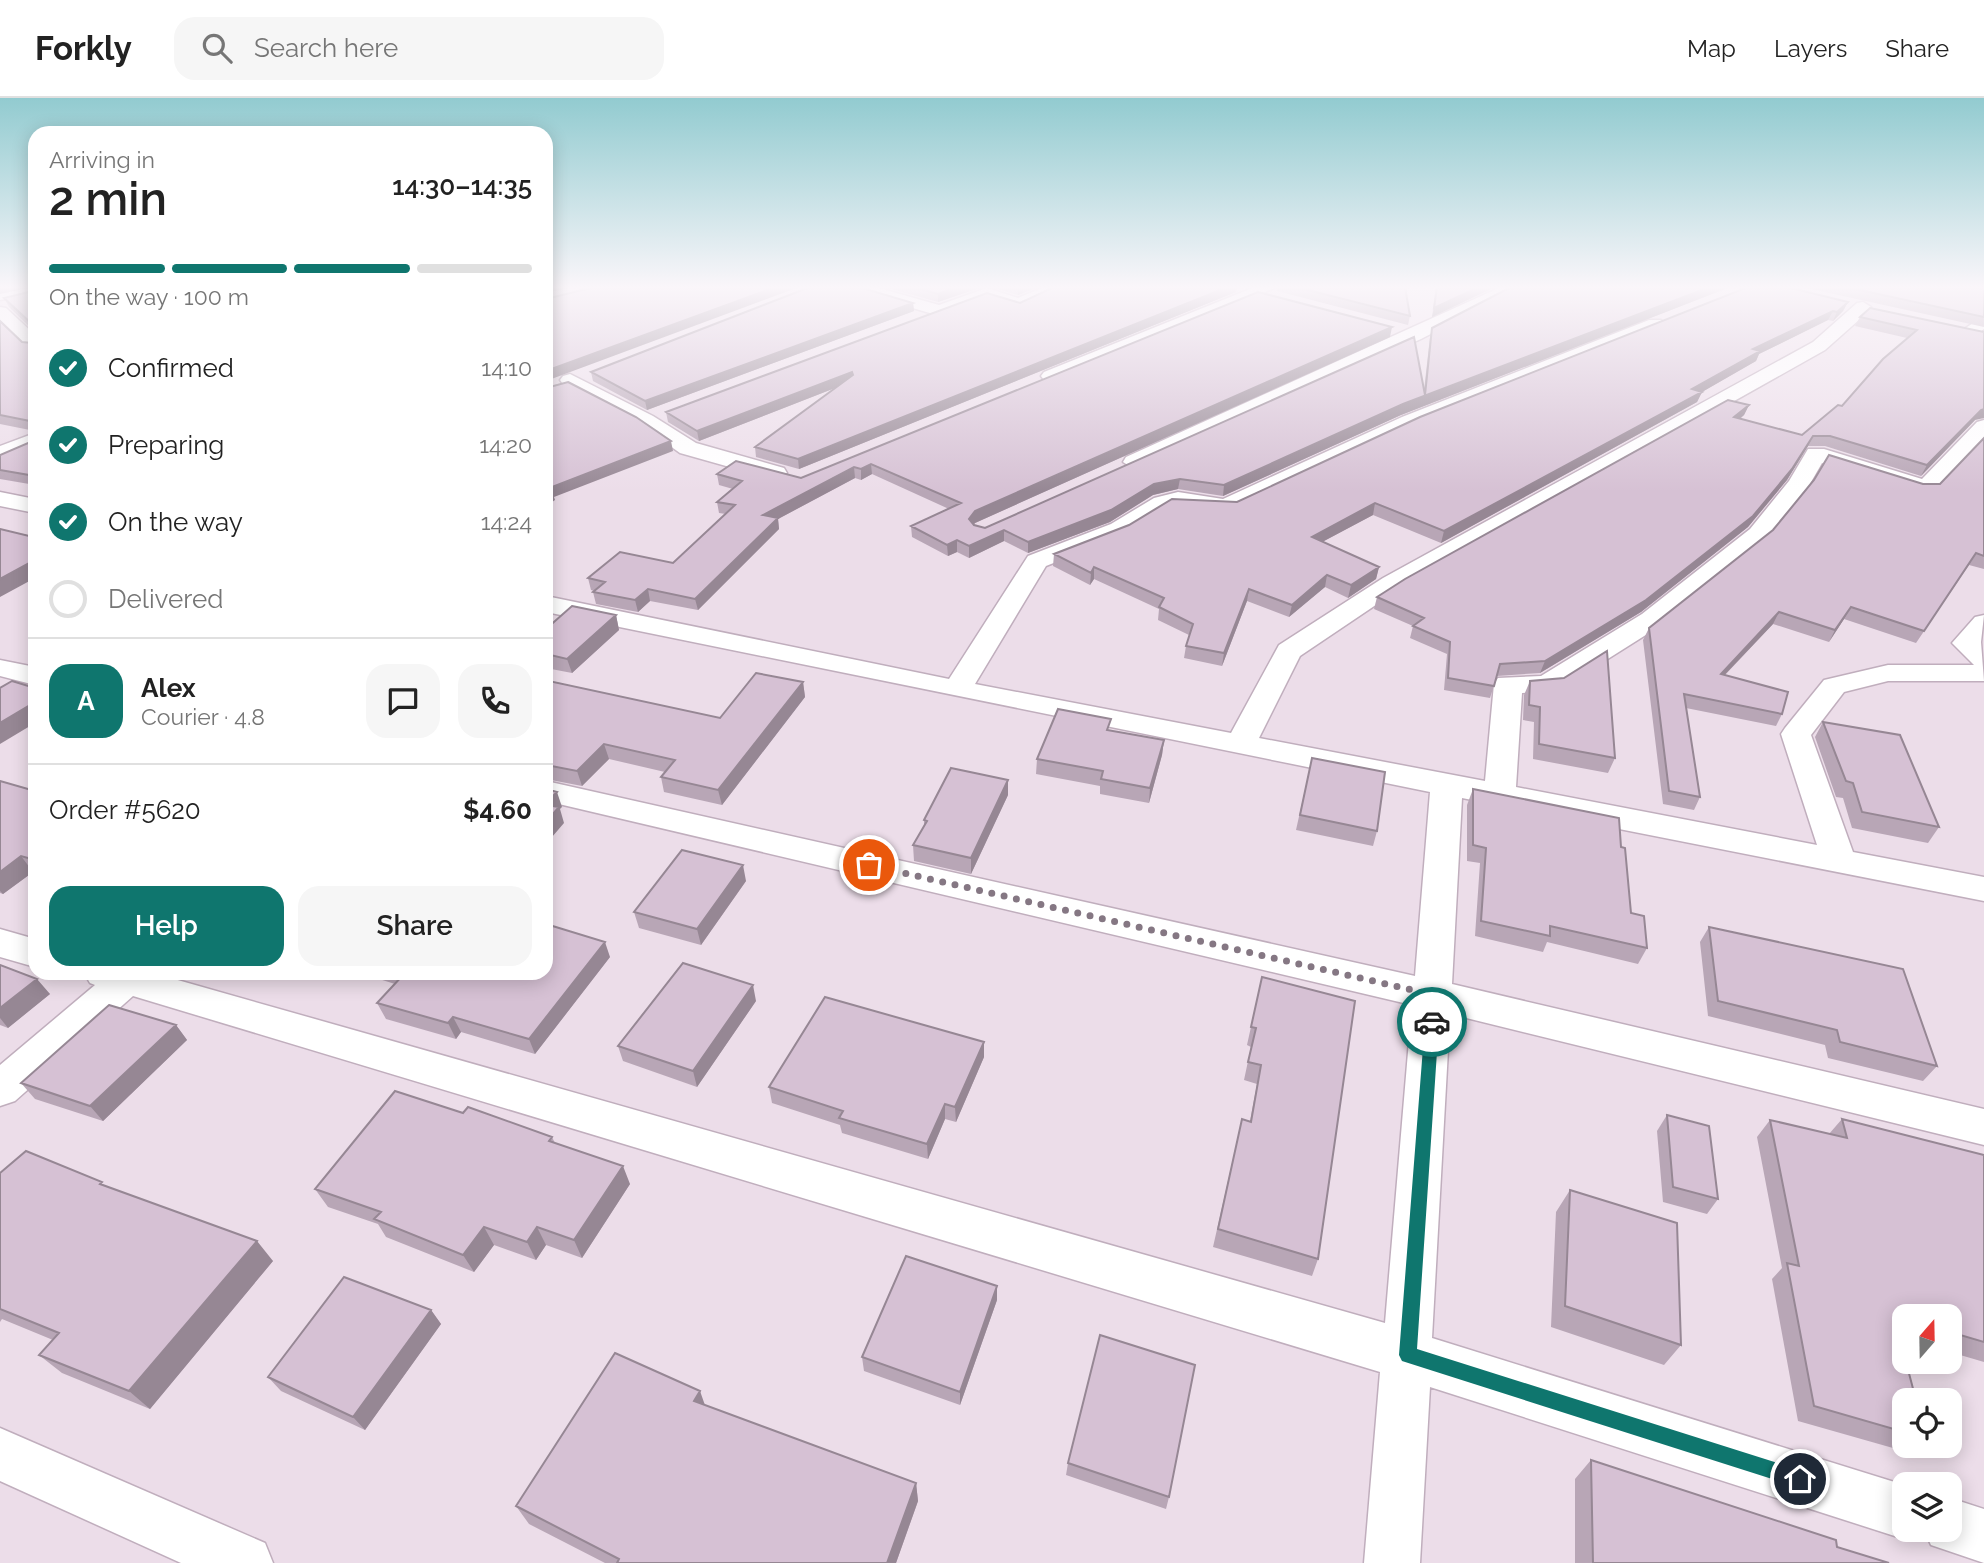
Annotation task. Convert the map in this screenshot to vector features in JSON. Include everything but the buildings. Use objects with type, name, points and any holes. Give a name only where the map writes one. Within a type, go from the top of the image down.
[{"type":"street","points":[[1028,386],[1104,355]]},
{"type":"street","points":[[1119,469],[1370,355]]},
{"type":"street","points":[[957,689],[1037,561],[1119,529],[1163,503],[1178,499],[1226,506],[1409,421],[1577,355]]},
{"type":"street","points":[[1240,745],[1289,651],[1392,583],[1802,355]]},
{"type":"street","points":[[595,371],[564,383],[646,420],[688,448],[801,479]]},
{"type":"street","points":[[646,420],[672,410]]},
{"type":"street","points":[[1500,793],[1508,684],[1547,685],[1651,620],[1758,534],[1804,478],[1816,454],[1926,487],[1984,426]]},
{"type":"street","points":[[0,454],[28,442]]},
{"type":"street","points":[[0,499],[28,505]]},
{"type":"street","points":[[553,609],[1984,889]]},
{"type":"street","points":[[1978,649],[1984,623]]},
{"type":"street","points":[[0,668],[28,674]]},
{"type":"street","points":[[1839,861],[1796,734],[1834,686],[1888,673],[1984,673]]},
{"type":"street","points":[[1392,1563],[1447,784]]},
{"type":"street","points":[[553,792],[1434,995],[1984,1127]]},
{"type":"street","points":[[0,943],[28,951]]},
{"type":"street","points":[[0,1089],[116,980]]},
{"type":"street","points":[[138,980],[1408,1355],[1892,1508]]},
{"type":"street","points":[[0,1454],[245,1563]]},
{"type":"street","points":[[1962,1530],[1984,1537]]},
{"type":"shaded area","points":[[0,355],[28,355],[28,980],[553,980],[553,355],[1984,355],[1984,1563],[0,1563]]},
{"type":"way so far","points":[[869,865],[1434,995],[1432,1022]]},
{"type":"route","points":[[1432,1022],[1408,1355],[1800,1479]]}]
